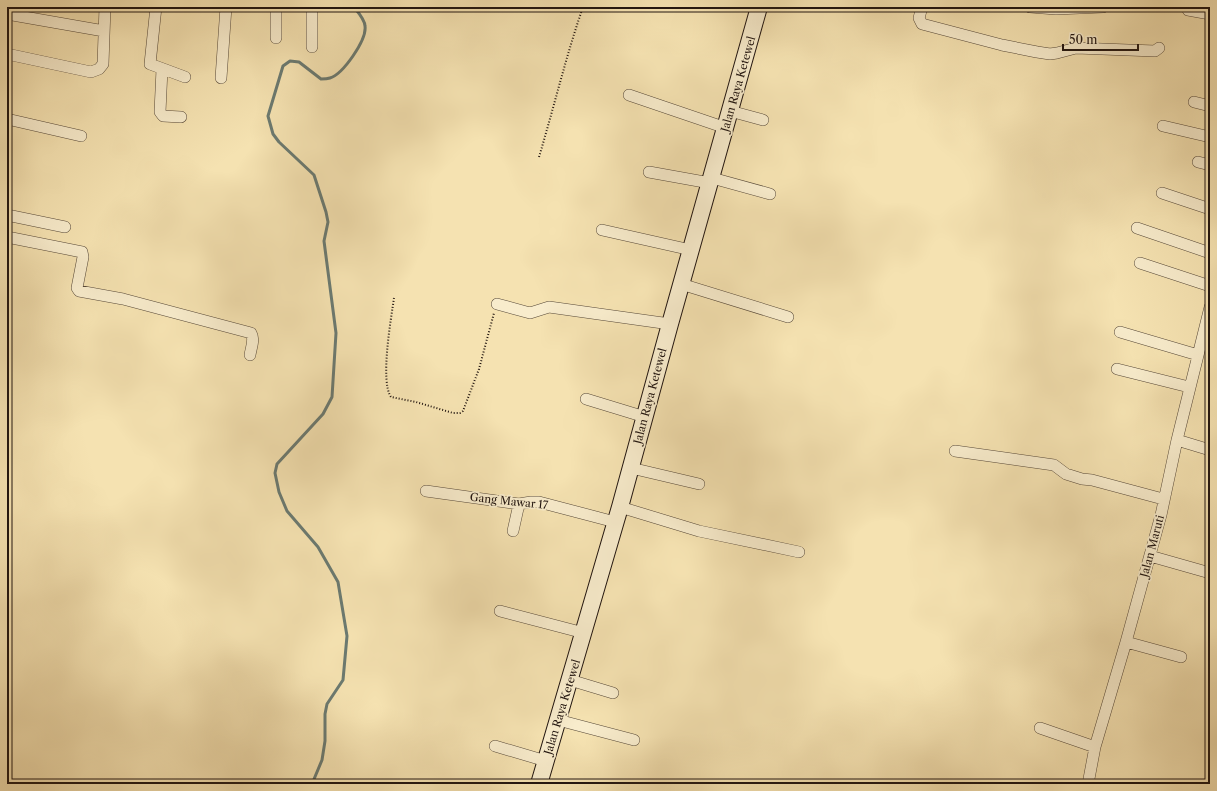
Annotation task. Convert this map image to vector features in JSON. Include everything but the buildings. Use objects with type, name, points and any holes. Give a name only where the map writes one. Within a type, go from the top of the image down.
[{"type":"main road","name":"Jalan Raya Ketewel","points":[[539,784],[618,515],[759,7]]},
{"type":"street","points":[[7,54],[91,72],[95,71],[103,64],[105,7]]},
{"type":"street","points":[[156,7],[150,62],[152,65],[185,77]]},
{"type":"street","points":[[221,78],[226,7]]},
{"type":"street","points":[[276,7],[276,38]]},
{"type":"street","points":[[312,7],[312,47]]},
{"type":"street","points":[[922,7],[919,18],[922,24],[1002,45],[1037,52],[1050,54],[1076,48],[1155,51],[1159,48]]},
{"type":"street","points":[[1030,7],[1056,9],[1103,7]]},
{"type":"street","points":[[1188,10],[1210,14]]},
{"type":"street","points":[[7,14],[104,31]]},
{"type":"street","points":[[162,69],[160,114],[163,116],[181,117]]},
{"type":"street","points":[[629,95],[726,128]]},
{"type":"street","points":[[1194,102],[1210,106]]},
{"type":"street","points":[[730,112],[763,120]]},
{"type":"street","points":[[7,119],[81,136]]},
{"type":"street","points":[[1163,126],[1210,137]]},
{"type":"street","points":[[1198,162],[1210,165]]},
{"type":"street","points":[[649,172],[711,181],[770,194]]},
{"type":"street","points":[[1162,193],[1210,209]]},
{"type":"street","points":[[7,215],[65,227]]},
{"type":"street","points":[[1137,228],[1210,254]]},
{"type":"street","points":[[602,230],[691,250]]},
{"type":"street","points":[[7,237],[81,251],[83,257],[77,288],[79,291],[123,298],[251,333],[253,335],[253,339],[250,355]]},
{"type":"street","points":[[1140,263],[1210,286]]},
{"type":"street","points":[[681,284],[788,317]]},
{"type":"street","points":[[497,304],[526,313],[549,307],[670,324]]},
{"type":"street","name":"Jalan Maruti","points":[[1088,784],[1095,747],[1150,556],[1210,307]]},
{"type":"street","points":[[1120,332],[1198,355]]},
{"type":"street","points":[[1117,369],[1190,387]]},
{"type":"street","points":[[586,398],[645,418]]},
{"type":"street","points":[[1177,440],[1210,450]]},
{"type":"street","points":[[955,451],[1054,465],[1066,474],[1082,479],[1092,480],[1163,499]]},
{"type":"street","points":[[631,468],[699,484]]},
{"type":"street","name":"Gang Mawar 17","points":[[426,491],[519,504],[539,502],[618,515],[799,552]]},
{"type":"street","points":[[512,531],[519,504]]},
{"type":"street","points":[[1150,556],[1210,573]]},
{"type":"street","points":[[500,611],[584,632]]},
{"type":"street","points":[[1126,642],[1181,657]]},
{"type":"street","points":[[570,680],[613,693]]},
{"type":"street","points":[[558,720],[634,740]]},
{"type":"street","points":[[1040,728],[1095,747]]},
{"type":"street","points":[[495,746],[546,761]]},
{"type":"path","points":[[539,157],[570,46],[583,7]]},
{"type":"path","points":[[394,298],[386,367],[388,393],[390,397],[416,402],[456,414],[463,411],[479,369],[497,304]]},
{"type":"waterway","points":[[312,784],[322,760],[325,741],[325,714],[327,704],[343,680],[347,636],[338,582],[318,547],[287,511],[279,492],[275,473],[277,464],[323,414],[332,397],[336,333],[324,241],[328,222],[326,212],[314,175],[279,142],[273,134],[268,116],[283,66],[290,61],[299,62],[321,79],[329,78],[335,75],[353,56],[365,32],[364,21],[354,7]]}]
